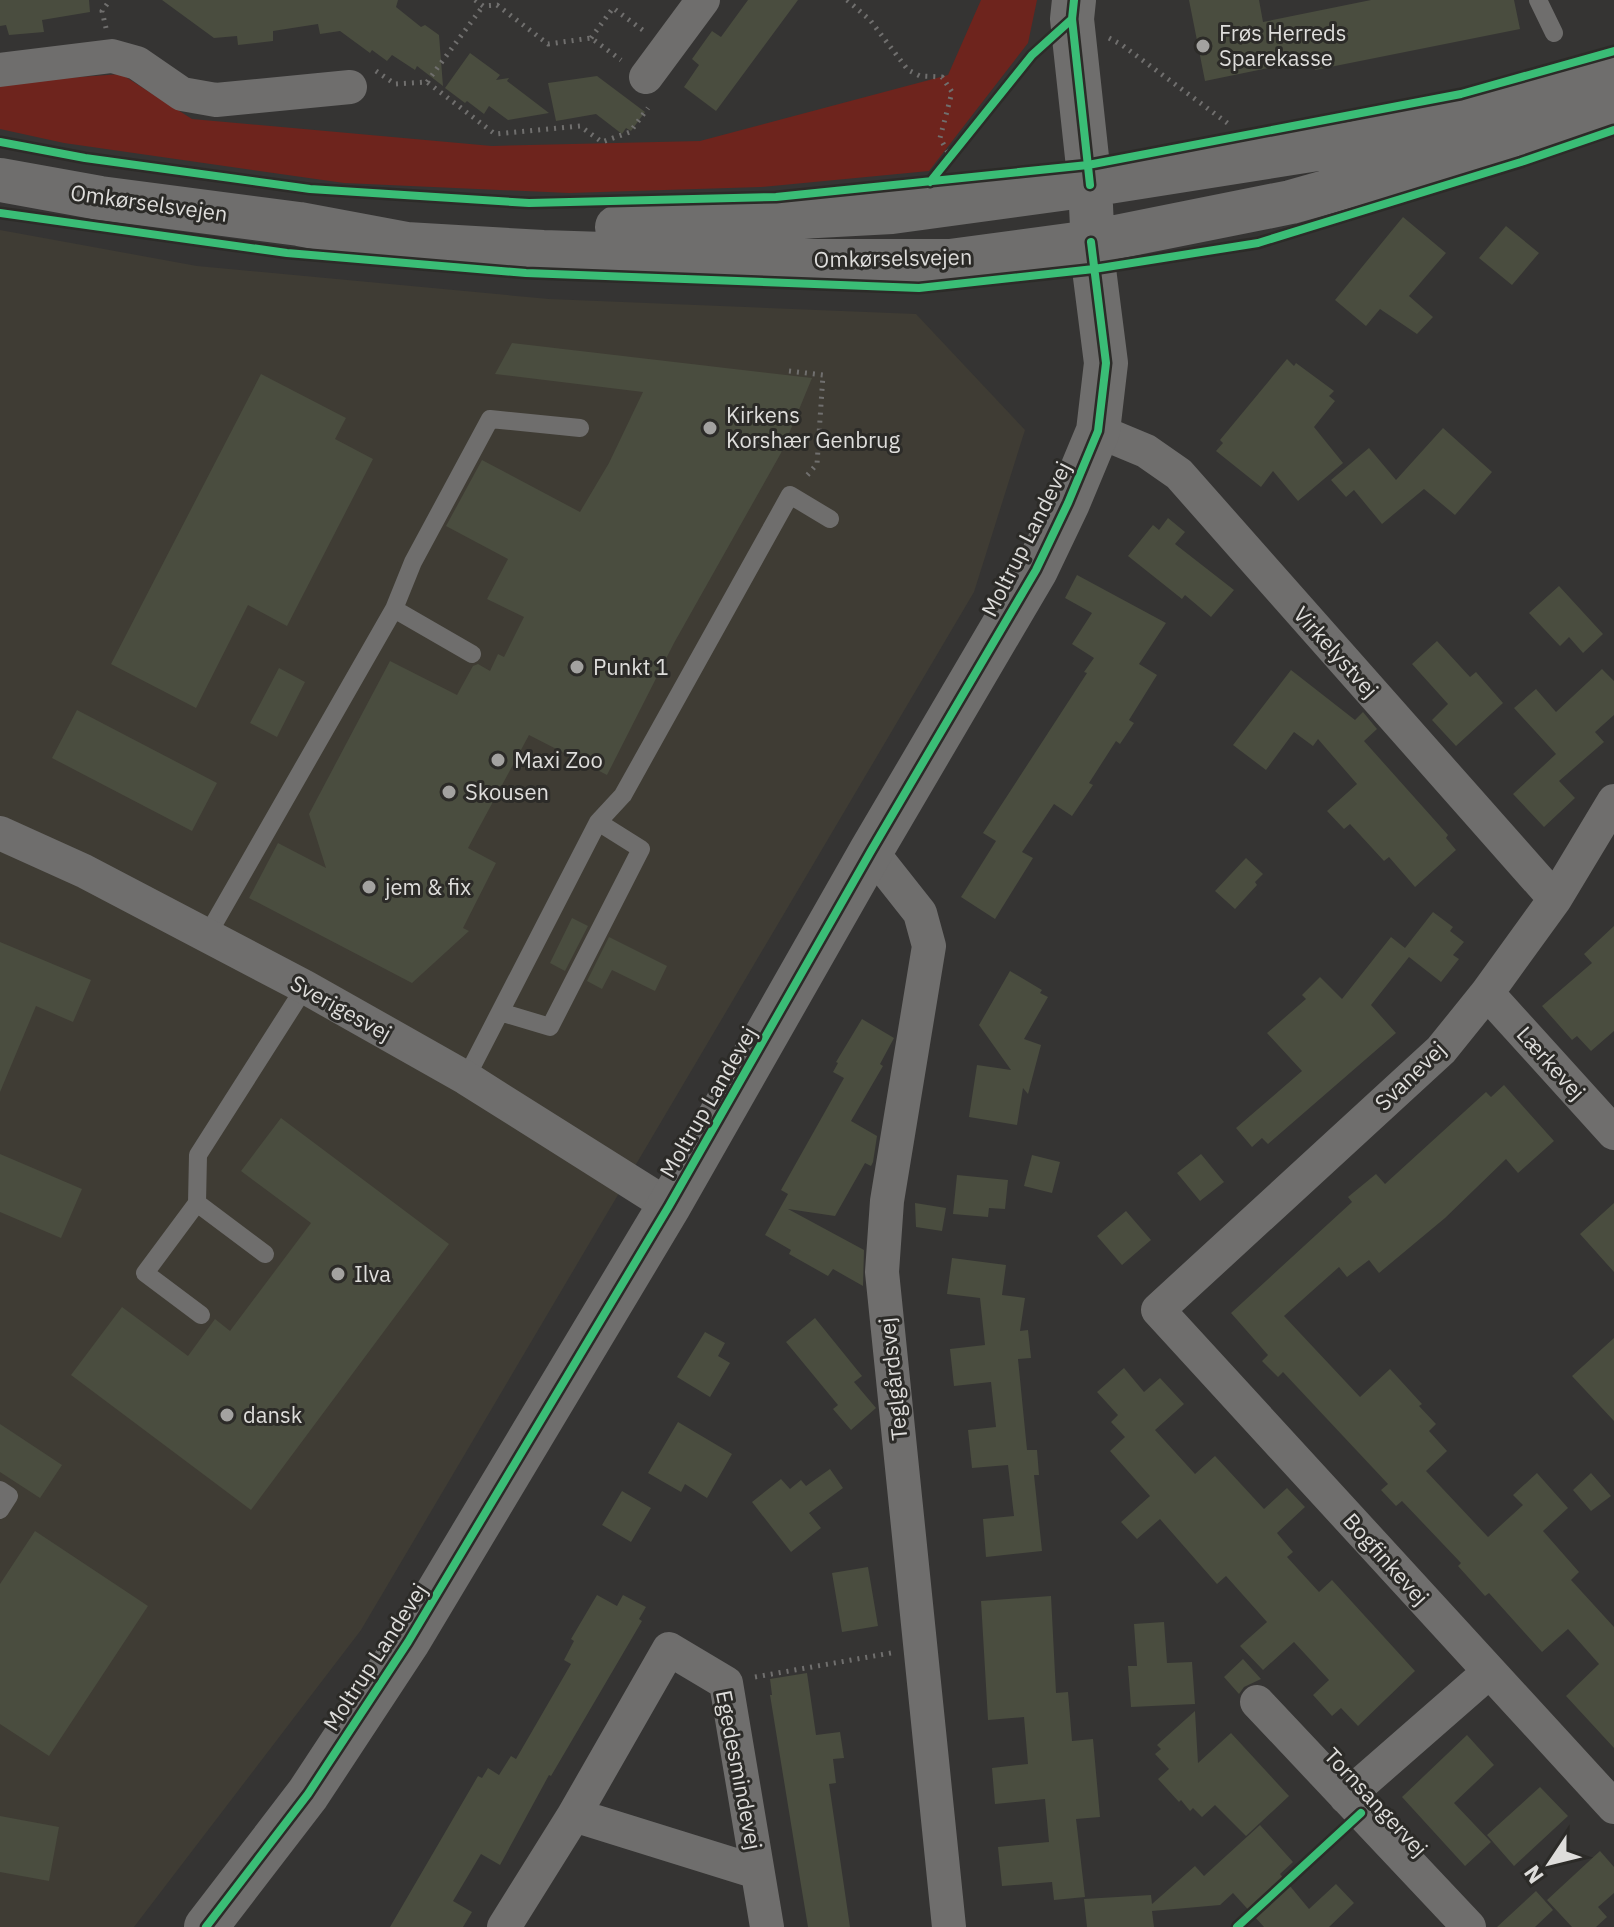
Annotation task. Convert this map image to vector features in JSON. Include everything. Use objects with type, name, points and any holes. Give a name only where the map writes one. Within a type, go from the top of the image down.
[{"type":"main road","name":"Moltrup Landevej","points":[[206,1927],[308,1794],[408,1642],[669,1206],[871,851],[1036,570],[1068,503],[1098,431],[1106,363],[1091,242],[1090,185],[1073,10]]},
{"type":"main road","name":"Omkørselsvejen","points":[[299,224],[480,228],[658,226],[892,212],[1090,185],[1355,143],[1509,107],[1614,77]]},
{"type":"main road","name":"Omkørselsvejen","points":[[0,180],[100,198],[299,224],[406,244],[791,260],[950,261],[1091,242],[1291,202],[1541,131],[1614,106]]},
{"type":"main road","points":[[1091,242],[1119,221],[1154,207],[1326,166],[1425,127]]},
{"type":"main road","points":[[791,260],[855,244],[1027,226],[1056,215],[1090,185]]},
{"type":"street","points":[[646,77],[703,0]]},
{"type":"street","points":[[0,70],[112,56],[137,63],[182,94],[216,100],[350,87]]},
{"type":"street","name":"Virkelystvej","points":[[1098,431],[1146,451],[1179,474],[1555,899]]},
{"type":"street","name":"Svanevej","points":[[1158,1310],[1441,1050],[1555,899],[1614,801]]},
{"type":"street","name":"Sverigesvej","points":[[0,833],[84,871],[305,987],[466,1078],[669,1206]]},
{"type":"street","name":"Teglgårdsvej","points":[[871,851],[920,913],[929,946],[887,1201],[882,1272],[949,1927]]},
{"type":"street","name":"Lærkevej","points":[[1487,993],[1614,1133]]},
{"type":"street","name":"Bogfinkevej","points":[[1158,1310],[1614,1807]]},
{"type":"street","name":"Egedesmindevej","points":[[504,1927],[574,1815],[669,1649],[726,1683],[767,1927]]},
{"type":"street","name":"Tornsangervej","points":[[1346,1797],[1489,1672]]},
{"type":"street","name":"Tornsangervej","points":[[1257,1702],[1469,1927]]},
{"type":"street","name":"Egedesmindevej","points":[[574,1815],[757,1872]]},
{"type":"lane","points":[[1538,0],[1554,33]]},
{"type":"lane","points":[[208,934],[394,609],[413,562],[490,419],[580,428]]},
{"type":"lane","points":[[466,1078],[598,822],[623,795],[790,495],[830,519]]},
{"type":"lane","points":[[394,609],[472,654]]},
{"type":"lane","points":[[500,1012],[550,1027],[641,849],[598,822]]},
{"type":"lane","points":[[201,1315],[145,1273],[197,1203],[198,1155],[305,987]]},
{"type":"lane","points":[[197,1203],[265,1254]]},
{"type":"lane","points":[[0,1490],[9,1496],[0,1510]]},
{"type":"path","points":[[350,87],[369,66],[395,84],[427,82],[495,134],[580,126],[602,142],[630,132],[648,109],[656,91],[646,77],[591,38],[548,44],[497,5],[483,6],[475,0]]},
{"type":"path","points":[[847,0],[870,20],[908,70],[920,76],[942,77],[952,92],[940,138],[950,156]]},
{"type":"path","points":[[427,82],[483,6]]},
{"type":"path","points":[[591,38],[613,8],[668,48]]},
{"type":"path","points":[[1073,10],[1231,126]]},
{"type":"path","points":[[944,164],[959,145]]},
{"type":"path","points":[[789,371],[823,375],[817,464],[790,495]]},
{"type":"path","points":[[726,1683],[920,1648]]},
{"type":"shaded area","points":[[981,0],[1037,0],[1028,43],[929,171],[761,187],[569,193],[344,183],[64,143],[0,129],[0,83],[121,74],[192,119],[492,146],[700,141],[948,75]]},
{"type":"shaded area","points":[[0,230],[197,266],[549,299],[916,314],[1025,430],[974,592],[361,1630],[134,1927],[0,1927]]},
{"type":"building","points":[[0,0],[89,0],[90,12],[42,20],[44,32],[9,35],[6,25],[0,26]]},
{"type":"building","points":[[162,0],[398,0],[396,7],[421,27],[425,25],[439,35],[443,86],[417,66],[415,70],[392,55],[387,61],[372,50],[370,53],[340,31],[320,34],[318,24],[273,31],[273,41],[238,45],[237,36],[214,38]]},
{"type":"building","points":[[748,0],[798,0],[716,111],[684,87],[699,65],[692,59],[712,31],[721,37]]},
{"type":"building","points":[[1189,0],[1259,0],[1263,22],[1371,0],[1514,0],[1520,29],[1315,70],[1313,59],[1205,81]]},
{"type":"building","points":[[470,53],[500,75],[496,80],[509,78],[507,81],[549,113],[508,120],[489,106],[484,114],[445,88]]},
{"type":"building","points":[[597,76],[645,112],[631,131],[626,128],[622,134],[596,114],[556,121],[548,83]]},
{"type":"building","points":[[1403,217],[1446,253],[1409,296],[1433,317],[1417,334],[1380,309],[1366,326],[1335,300]]},
{"type":"building","points":[[1506,226],[1539,253],[1512,285],[1479,258]]},
{"type":"building","points":[[512,343],[812,378],[781,453],[674,643],[607,775],[529,735],[468,848],[496,863],[463,928],[469,931],[412,983],[249,898],[278,843],[326,868],[309,814],[390,661],[457,695],[473,666],[478,664],[490,671],[498,654],[504,657],[524,617],[487,599],[508,559],[446,526],[482,460],[580,512],[609,463],[643,392],[495,374]]},
{"type":"building","points":[[1287,359],[1334,391],[1329,396],[1335,401],[1314,427],[1343,463],[1298,501],[1273,471],[1261,487],[1216,451],[1223,443],[1220,440]]},
{"type":"building","points":[[261,374],[346,418],[335,439],[373,459],[287,626],[248,605],[196,708],[111,664]]},
{"type":"building","points":[[1443,428],[1492,472],[1455,515],[1424,489],[1382,524],[1354,490],[1346,497],[1331,480],[1369,448],[1396,480]]},
{"type":"building","points":[[1168,518],[1185,532],[1175,544],[1234,590],[1211,617],[1185,595],[1182,599],[1128,556],[1153,525],[1159,530]]},
{"type":"building","points":[[1077,575],[1166,623],[1139,664],[1157,675],[1129,720],[1134,723],[1120,744],[1116,741],[1089,783],[1093,785],[1072,816],[1054,804],[1022,852],[1033,858],[995,919],[961,897],[996,841],[983,833],[1094,658],[1072,644],[1092,613],[1065,598]]},
{"type":"building","points":[[1559,586],[1603,634],[1583,653],[1569,637],[1560,646],[1529,613]]},
{"type":"building","points":[[1437,641],[1470,677],[1476,672],[1503,703],[1456,746],[1432,720],[1448,704],[1412,664]]},
{"type":"building","points":[[279,668],[305,682],[277,737],[250,723]]},
{"type":"building","points":[[1602,669],[1614,681],[1614,715],[1595,732],[1604,742],[1559,781],[1575,798],[1544,827],[1513,794],[1556,754],[1514,708],[1536,689],[1556,712]]},
{"type":"building","points":[[1291,670],[1355,720],[1363,712],[1377,729],[1364,741],[1448,835],[1446,838],[1456,850],[1415,887],[1389,857],[1384,861],[1350,824],[1344,829],[1327,811],[1357,784],[1318,739],[1313,746],[1294,732],[1266,770],[1233,745]]},
{"type":"building","points":[[77,710],[217,783],[192,831],[52,758]]},
{"type":"building","points":[[1246,858],[1263,874],[1235,909],[1215,891]]},
{"type":"building","points":[[1433,912],[1453,927],[1450,931],[1464,942],[1453,955],[1459,959],[1441,982],[1409,957],[1371,1005],[1396,1033],[1268,1144],[1262,1138],[1252,1147],[1236,1128],[1302,1071],[1267,1033],[1306,999],[1302,995],[1320,977],[1342,999],[1391,937],[1405,948]]},
{"type":"building","points":[[572,918],[588,926],[565,971],[550,963]]},
{"type":"building","points":[[1614,926],[1614,1031],[1591,1051],[1577,1036],[1572,1040],[1542,1006],[1592,963],[1584,954]]},
{"type":"building","points":[[609,937],[667,966],[655,991],[612,970],[602,989],[587,981]]},
{"type":"building","points":[[0,942],[91,980],[73,1022],[36,1006],[0,1092]]},
{"type":"building","points":[[1010,971],[1048,997],[1024,1039],[1041,1045],[1028,1094],[1023,1088],[1017,1125],[969,1117],[977,1065],[1011,1070],[979,1025]]},
{"type":"building","points":[[862,1019],[894,1038],[880,1064],[883,1066],[851,1121],[877,1136],[873,1162],[871,1166],[865,1163],[835,1216],[788,1209],[864,1250],[863,1286],[833,1269],[828,1276],[789,1254],[791,1250],[765,1235],[788,1194],[781,1190],[844,1078],[833,1072],[836,1062]]},
{"type":"building","points":[[1504,1085],[1554,1141],[1518,1173],[1506,1159],[1445,1218],[1379,1273],[1369,1260],[1347,1277],[1339,1267],[1284,1316],[1360,1397],[1390,1369],[1436,1424],[1429,1431],[1447,1451],[1426,1471],[1488,1537],[1523,1505],[1513,1495],[1537,1473],[1568,1508],[1543,1531],[1579,1572],[1571,1580],[1614,1627],[1614,1748],[1566,1696],[1599,1664],[1568,1629],[1542,1652],[1489,1593],[1485,1596],[1458,1566],[1461,1563],[1402,1501],[1396,1506],[1381,1490],[1388,1484],[1283,1372],[1278,1377],[1262,1361],[1268,1355],[1231,1313],[1352,1202],[1348,1197],[1376,1174],[1385,1184],[1486,1092],[1491,1097]]},
{"type":"building","points":[[281,1118],[449,1244],[251,1510],[71,1375],[122,1307],[188,1356],[215,1319],[230,1331],[311,1223],[241,1171]]},
{"type":"building","points":[[0,1154],[82,1189],[61,1238],[0,1212]]},
{"type":"building","points":[[1201,1154],[1224,1182],[1200,1201],[1177,1173]]},
{"type":"building","points":[[1032,1155],[1060,1162],[1052,1193],[1024,1186]]},
{"type":"building","points":[[957,1175],[1008,1180],[1005,1209],[989,1208],[988,1217],[953,1214]]},
{"type":"building","points":[[915,1203],[946,1208],[942,1231],[916,1227]]},
{"type":"building","points":[[1614,1203],[1614,1272],[1580,1234]]},
{"type":"building","points":[[1126,1211],[1151,1240],[1122,1265],[1097,1236]]},
{"type":"building","points":[[952,1258],[1006,1265],[1002,1295],[1025,1298],[1020,1331],[1028,1330],[1031,1358],[1018,1359],[1027,1450],[1037,1450],[1039,1475],[1034,1475],[1042,1551],[986,1557],[983,1519],[1014,1516],[1008,1465],[972,1468],[968,1430],[996,1427],[991,1382],[954,1386],[950,1349],[985,1345],[980,1298],[947,1294]]},
{"type":"building","points":[[815,1318],[862,1376],[854,1382],[876,1408],[851,1430],[833,1409],[838,1405],[786,1342]]},
{"type":"building","points":[[705,1332],[725,1343],[718,1356],[730,1363],[710,1397],[677,1377]]},
{"type":"building","points":[[1614,1338],[1614,1421],[1572,1376]]},
{"type":"building","points":[[1124,1368],[1144,1392],[1160,1378],[1184,1404],[1155,1430],[1195,1474],[1215,1456],[1264,1509],[1287,1488],[1305,1507],[1277,1533],[1293,1552],[1287,1557],[1319,1592],[1332,1580],[1415,1671],[1358,1726],[1341,1708],[1332,1716],[1313,1695],[1329,1680],[1294,1642],[1263,1670],[1240,1646],[1267,1622],[1226,1576],[1217,1584],[1160,1519],[1137,1539],[1121,1522],[1150,1496],[1110,1451],[1125,1437],[1111,1422],[1118,1415],[1097,1392]]},
{"type":"building","points":[[678,1422],[732,1454],[707,1498],[685,1484],[681,1492],[648,1473]]},
{"type":"building","points":[[0,1424],[62,1465],[40,1498],[0,1472]]},
{"type":"building","points":[[830,1469],[843,1488],[809,1513],[821,1528],[791,1552],[752,1502],[781,1479],[790,1489],[801,1480],[806,1486]]},
{"type":"building","points":[[1591,1473],[1611,1496],[1591,1511],[1573,1490]]},
{"type":"building","points":[[622,1491],[651,1508],[631,1542],[602,1525]]},
{"type":"building","points":[[35,1531],[148,1606],[49,1756],[0,1724],[0,1584]]},
{"type":"building","points":[[868,1567],[878,1626],[842,1632],[832,1573]]},
{"type":"building","points":[[597,1595],[617,1606],[623,1595],[646,1607],[639,1619],[642,1621],[549,1775],[500,1865],[481,1854],[453,1901],[472,1912],[463,1927],[390,1927],[478,1776],[482,1778],[488,1768],[499,1775],[511,1756],[516,1759],[571,1664],[564,1660],[574,1641],[571,1639]]},
{"type":"building","points":[[1051,1596],[1056,1693],[1068,1692],[1072,1741],[1093,1739],[1100,1817],[1076,1819],[1085,1897],[1054,1900],[1052,1882],[1002,1886],[998,1847],[1049,1842],[1045,1799],[995,1804],[992,1768],[1028,1764],[1024,1717],[988,1720],[981,1601]]},
{"type":"building","points":[[1164,1622],[1167,1663],[1192,1662],[1195,1704],[1131,1707],[1128,1666],[1137,1666],[1134,1624]]},
{"type":"building","points":[[1243,1659],[1261,1679],[1244,1687],[1239,1694],[1224,1677]]},
{"type":"building","points":[[807,1673],[816,1735],[840,1732],[844,1758],[833,1759],[836,1783],[829,1784],[850,1927],[808,1927],[770,1695],[770,1679]]},
{"type":"building","points":[[1195,1711],[1198,1763],[1231,1733],[1289,1796],[1246,1836],[1215,1805],[1202,1817],[1193,1808],[1190,1811],[1158,1779],[1169,1769],[1155,1754],[1161,1749],[1157,1745]]},
{"type":"building","points":[[1467,1735],[1494,1765],[1454,1803],[1491,1842],[1465,1866],[1402,1797]]},
{"type":"building","points":[[1540,1787],[1568,1816],[1514,1866],[1487,1835]]},
{"type":"building","points":[[0,1816],[59,1827],[49,1881],[0,1872]]},
{"type":"building","points":[[1260,1825],[1293,1862],[1280,1874],[1309,1909],[1336,1884],[1354,1903],[1329,1927],[1264,1927],[1233,1893],[1220,1905],[1152,1911],[1154,1927],[1087,1927],[1084,1899],[1151,1895],[1152,1904],[1195,1866],[1204,1876]]},
{"type":"building","points":[[1600,1851],[1614,1867],[1614,1893],[1598,1907],[1607,1917],[1596,1927],[1572,1927],[1547,1900]]},
{"type":"building","points":[[1536,1891],[1553,1910],[1535,1927],[1497,1927]]},
{"type":"cycle path","points":[[1074,0],[1072,19],[1090,185]]},
{"type":"cycle path","points":[[930,182],[1032,55],[1072,19]]},
{"type":"cycle path","points":[[0,142],[85,158],[310,189],[529,203],[776,197],[1088,165],[1461,94],[1614,51]]},
{"type":"cycle path","points":[[0,213],[287,253],[526,273],[919,288],[1094,269],[1258,243],[1614,130]]},
{"type":"cycle path","points":[[206,1927],[308,1794],[408,1642],[669,1206],[871,851],[1036,570],[1098,431],[1106,363],[1091,242]]},
{"type":"cycle path","points":[[1237,1927],[1361,1813]]},
{"type":"place","name":"Frøs Herreds Sparekasse","points":[[1203,46]]},
{"type":"place","name":"Kirkens Korshær Genbrug","points":[[710,428]]},
{"type":"place","name":"Punkt 1","points":[[577,667]]},
{"type":"place","name":"Maxi Zoo","points":[[498,760]]},
{"type":"place","name":"Skousen","points":[[449,792]]},
{"type":"place","name":"jem & fix","points":[[369,887]]},
{"type":"place","name":"Ilva","points":[[338,1274]]},
{"type":"place","name":"dansk","points":[[227,1415]]}]
